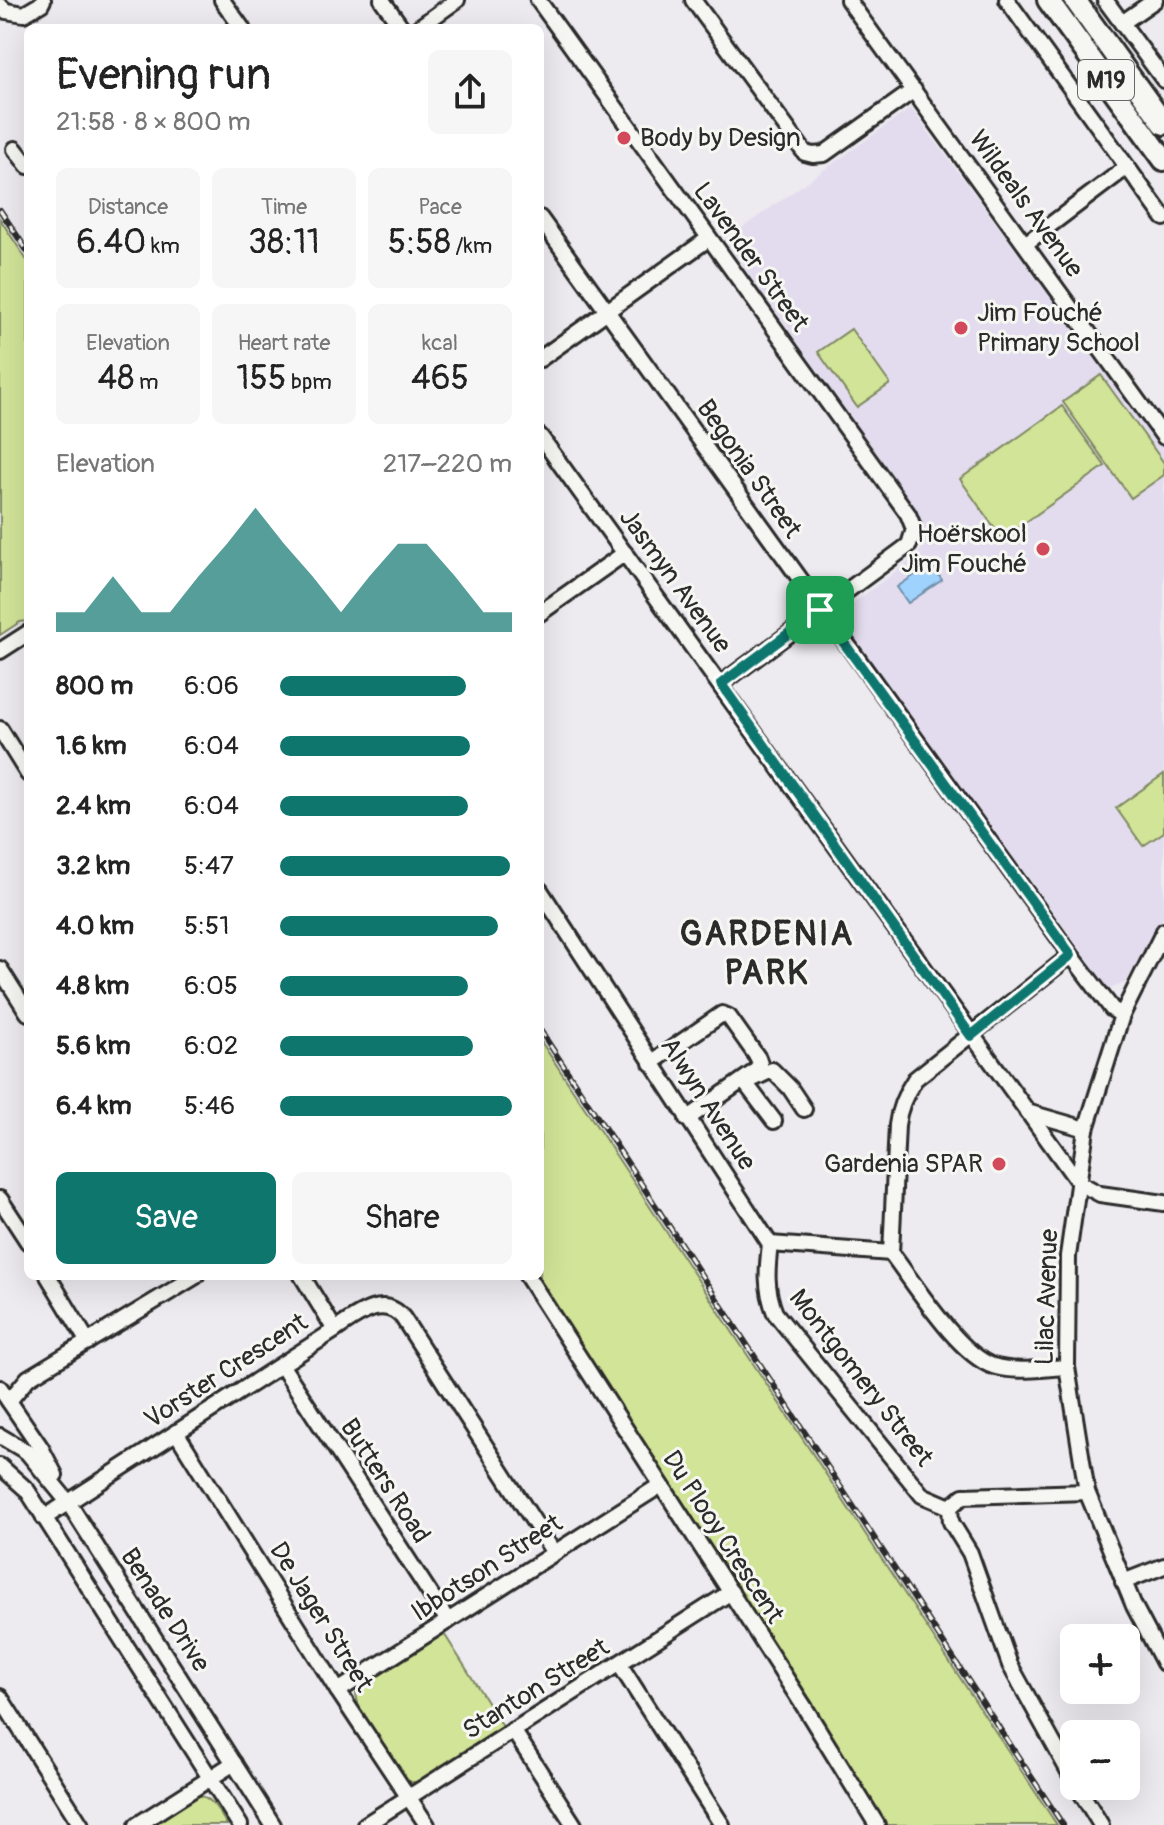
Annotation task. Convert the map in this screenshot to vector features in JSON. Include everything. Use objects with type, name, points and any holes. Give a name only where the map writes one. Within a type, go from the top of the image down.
[{"type":"highway","name":"M19","points":[[1048,0],[1164,160]]},
{"type":"highway","name":"M19","points":[[1075,0],[1164,124]]},
{"type":"street","points":[[0,6],[6,11],[24,14],[43,0]]},
{"type":"street","points":[[222,0],[239,24]]},
{"type":"street","points":[[382,0],[399,24]]},
{"type":"street","points":[[424,24],[457,0]]},
{"type":"street","name":"Lavender Street","points":[[538,0],[908,514],[914,529],[909,545],[820,610]]},
{"type":"street","points":[[693,0],[805,153],[824,154],[914,90]]},
{"type":"street","name":"Wildeals Avenue","points":[[848,0],[1164,437]]},
{"type":"street","points":[[1007,0],[1164,218]]},
{"type":"street","points":[[1105,0],[1164,80]]},
{"type":"street","points":[[1122,23],[1155,0]]},
{"type":"street","points":[[15,149],[24,161]]},
{"type":"street","points":[[1025,244],[1127,167]]},
{"type":"street","name":"Begonia Street","points":[[544,223],[1071,955],[1112,1009],[1122,1015]]},
{"type":"street","points":[[544,356],[708,239]]},
{"type":"street","name":"Jasmyn Avenue","points":[[544,442],[1079,1183]]},
{"type":"street","points":[[544,610],[625,553]]},
{"type":"street","points":[[721,684],[820,610]]},
{"type":"street","points":[[0,651],[24,636]]},
{"type":"street","points":[[0,729],[24,768]]},
{"type":"street","name":"Alwyn Avenue","points":[[544,896],[770,1244]]},
{"type":"street","name":"Lilac Avenue","points":[[1164,931],[1122,1015],[1086,1129],[1068,1256],[1067,1367],[1087,1492],[1123,1582],[1164,1663]]},
{"type":"street","points":[[1067,1367],[994,1366],[976,1356],[960,1343],[891,1253],[897,1125],[902,1101],[915,1079],[1071,955]]},
{"type":"street","points":[[0,969],[24,1007]]},
{"type":"street","points":[[651,1063],[722,1014],[729,1017],[758,1058],[760,1064],[756,1071],[689,1121]]},
{"type":"street","points":[[689,1121],[767,1070],[772,1070],[790,1088],[804,1109]]},
{"type":"street","points":[[746,1084],[774,1121]]},
{"type":"street","points":[[1026,1112],[1086,1129]]},
{"type":"street","points":[[1079,1183],[1100,1194],[1164,1203]]},
{"type":"street","points":[[0,1199],[24,1231]]},
{"type":"street","points":[[770,1244],[891,1253]]},
{"type":"street","name":"Montgomery Street","points":[[770,1244],[767,1295],[775,1313],[922,1495],[950,1507]]},
{"type":"street","points":[[50,1280],[88,1342]]},
{"type":"street","points":[[68,1502],[41,1448],[0,1386],[28,1378],[189,1280]]},
{"type":"street","points":[[304,1280],[335,1330]]},
{"type":"street","name":"Du Plooy Crescent","points":[[530,1280],[877,1825]]},
{"type":"street","name":"Vorster Crescent","points":[[44,1518],[335,1330],[382,1306],[398,1312],[554,1553]]},
{"type":"street","name":"Butters Road","points":[[282,1366],[448,1621]]},
{"type":"street","points":[[9,1401],[28,1378]]},
{"type":"street","name":"De Jager Street","points":[[176,1432],[338,1691],[427,1825]]},
{"type":"street","name":"Benade Drive","points":[[0,1436],[27,1452],[68,1502],[273,1825]]},
{"type":"street","name":"Benade Drive","points":[[0,1466],[27,1490],[240,1825]]},
{"type":"street","name":"Ibbotson Street","points":[[338,1691],[661,1485]]},
{"type":"street","points":[[1060,1756],[1010,1665],[970,1553],[951,1522],[950,1507],[963,1496],[1087,1492]]},
{"type":"street","points":[[1123,1582],[1164,1566]]},
{"type":"street","name":"Stanton Street","points":[[365,1825],[731,1592]]},
{"type":"street","points":[[620,1665],[722,1825]]},
{"type":"street","points":[[0,1697],[81,1825]]},
{"type":"street","points":[[513,1730],[574,1825]]},
{"type":"street","points":[[137,1825],[234,1763]]},
{"type":"street","points":[[1086,1800],[1101,1825]]},
{"type":"shaded area","name":"Hoërskool Jim Fouché","points":[[911,108],[1164,451],[1164,916],[1125,983],[1109,989],[837,615],[918,555],[925,543],[924,528],[918,512],[725,240]]},
{"type":"green space","points":[[0,219],[24,256],[24,622],[0,635]]},
{"type":"green space","points":[[851,329],[890,384],[857,407],[818,352]]},
{"type":"green space","points":[[1101,375],[1164,463],[1164,475],[1131,498],[1063,402]]},
{"type":"green space","points":[[1062,406],[1105,466],[1002,539],[960,479]]},
{"type":"green space","points":[[1164,774],[1164,832],[1143,846],[1116,808]]},
{"type":"green space","points":[[544,1046],[1057,1825],[884,1825],[535,1280],[544,1280]]},
{"type":"green space","points":[[443,1632],[505,1730],[422,1782],[411,1782],[401,1775],[359,1708],[356,1694],[365,1680]]},
{"type":"green space","points":[[195,1795],[210,1801],[227,1825],[147,1825]]},
{"type":"water","points":[[931,564],[942,580],[908,603],[897,587]]},
{"type":"railway","points":[[0,210],[24,246]]},
{"type":"railway","points":[[544,1036],[1063,1825]]},
{"type":"place","name":"Body by Design","points":[[624,138]]},
{"type":"place","name":"Jim Fouché Primary School","points":[[961,328]]},
{"type":"place","name":"Hoërskool Jim Fouché","points":[[1043,549]]},
{"type":"place","name":"Gardenia SPAR","points":[[999,1164]]},
{"type":"district","name":"GARDENIA PARK","points":[[767,954]]},
{"type":"route","points":[[820,610],[1071,955],[971,1036],[721,684],[820,610]]}]
